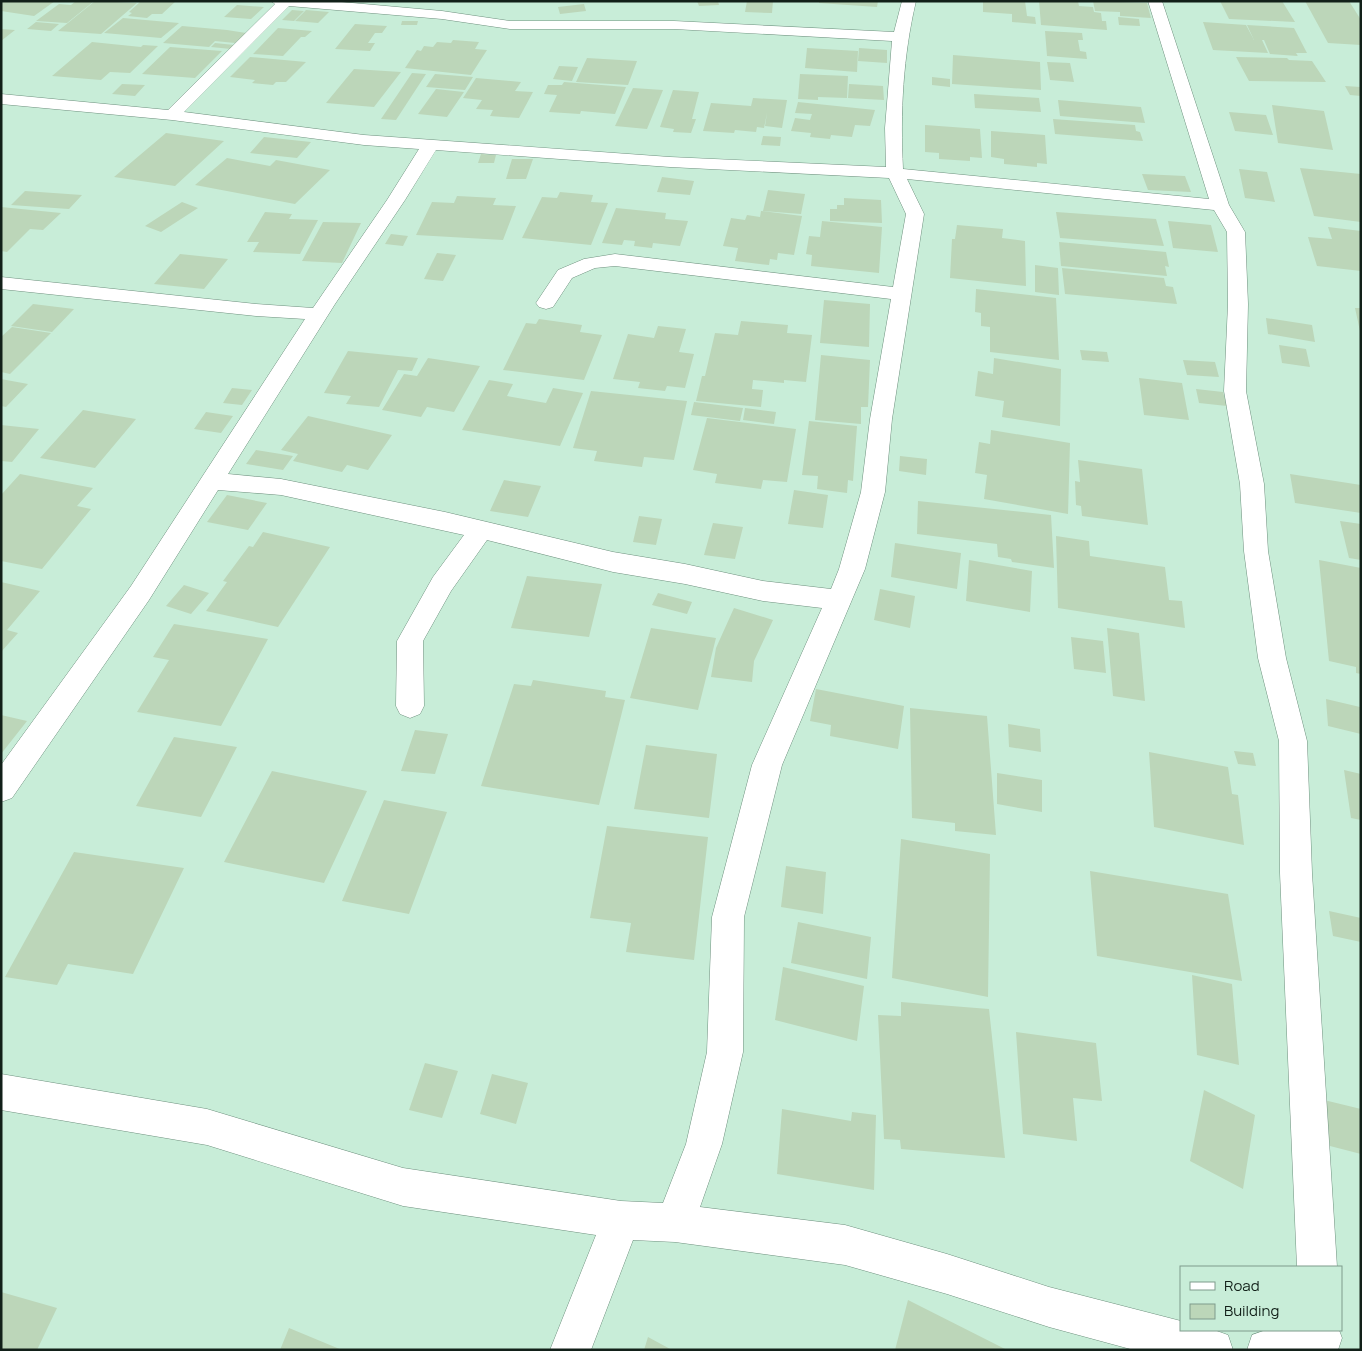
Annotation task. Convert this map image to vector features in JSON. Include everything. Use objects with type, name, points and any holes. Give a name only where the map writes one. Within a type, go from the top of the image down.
[{"type":"street","points":[[675,1222],[704,1144],[725,1052],[728,917],[767,765],[840,600],[852,569],[874,492],[882,419],[916,214],[895,173],[893,128],[900,37],[910,1]]},
{"type":"street","points":[[1155,1],[1220,205],[1236,232],[1238,304],[1235,391],[1252,484],[1256,551],[1272,658],[1293,741],[1296,873],[1317,1266]]},
{"type":"street","points":[[172,115],[281,2],[442,15],[510,25],[674,25],[900,37]]},
{"type":"street","points":[[442,15],[465,6]]},
{"type":"street","points":[[1,99],[172,115],[364,140],[670,162],[895,173],[1220,205]]},
{"type":"street","points":[[1,790],[140,593],[318,314],[431,144]]},
{"type":"street","points":[[546,303],[565,274],[591,263],[615,260],[902,294]]},
{"type":"street","points":[[1,283],[246,309],[318,314]]},
{"type":"street","points":[[211,481],[281,487],[481,530],[613,562],[763,590],[840,600]]},
{"type":"street","points":[[410,706],[410,641],[442,584],[481,530]]},
{"type":"street","points":[[1,1092],[207,1127],[403,1187],[621,1220],[675,1222],[846,1245],[947,1274],[1049,1307],[1213,1350]]},
{"type":"street","points":[[570,1350],[621,1220]]},
{"type":"street","points":[[1268,1350],[1322,1339]]},
{"type":"building","points":[[1,1],[55,1],[34,16],[1,11]]},
{"type":"building","points":[[76,1],[93,2],[67,23],[36,21],[59,4],[71,5]]},
{"type":"building","points":[[95,1],[137,3],[101,34],[58,31]]},
{"type":"building","points":[[141,1],[176,1],[162,14],[152,14],[147,18],[128,16],[132,13],[129,12]]},
{"type":"building","points":[[697,1],[718,1],[719,5],[699,6]]},
{"type":"building","points":[[747,1],[773,1],[772,13],[745,12]]},
{"type":"building","points":[[819,1],[878,1],[877,7],[819,3]]},
{"type":"building","points":[[983,1],[1025,1],[1027,16],[1035,17],[1036,24],[1012,22],[1012,14],[983,12]]},
{"type":"building","points":[[1039,1],[1078,1],[1079,6],[1093,7],[1094,12],[1101,13],[1102,21],[1106,21],[1107,30],[1041,25]]},
{"type":"building","points":[[1093,1],[1147,3],[1151,18],[1120,16],[1120,12],[1095,11]]},
{"type":"building","points":[[1220,1],[1282,1],[1295,22],[1229,19]]},
{"type":"building","points":[[1305,1],[1349,1],[1361,20],[1361,45],[1328,43]]},
{"type":"building","points":[[584,4],[586,11],[560,14],[558,7]]},
{"type":"building","points":[[237,5],[264,7],[251,19],[224,17]]},
{"type":"building","points":[[292,10],[304,11],[294,21],[282,20]]},
{"type":"building","points":[[306,10],[329,12],[318,23],[295,21]]},
{"type":"building","points":[[1118,17],[1139,19],[1140,26],[1119,25]]},
{"type":"building","points":[[123,18],[179,23],[161,38],[104,33]]},
{"type":"building","points":[[402,21],[418,21],[417,25],[401,25]]},
{"type":"building","points":[[36,22],[59,24],[51,31],[27,29]]},
{"type":"building","points":[[1203,22],[1246,25],[1254,40],[1247,25],[1294,28],[1307,53],[1296,53],[1298,56],[1270,54],[1264,40],[1262,40],[1268,53],[1213,50]]},
{"type":"building","points":[[355,24],[387,26],[382,33],[375,33],[368,43],[375,43],[370,51],[335,49]]},
{"type":"building","points":[[182,26],[246,33],[235,43],[215,41],[209,47],[163,43]]},
{"type":"building","points":[[278,28],[312,31],[305,37],[301,37],[283,56],[253,54]]},
{"type":"building","points":[[1,29],[15,30],[1,41]]},
{"type":"building","points":[[1045,31],[1082,33],[1083,40],[1078,40],[1080,51],[1086,52],[1087,59],[1047,56]]},
{"type":"building","points":[[453,40],[479,42],[475,49],[487,50],[471,75],[405,68],[417,50],[421,51],[424,46],[433,47],[437,42],[451,43]]},
{"type":"building","points":[[92,42],[141,47],[143,45],[158,46],[130,73],[110,72],[101,80],[52,76]]},
{"type":"building","points":[[215,43],[234,45],[231,49],[211,47]]},
{"type":"building","points":[[170,47],[222,51],[195,78],[142,74]]},
{"type":"building","points":[[807,48],[858,51],[857,72],[805,68]]},
{"type":"building","points":[[859,48],[887,50],[887,63],[858,61]]},
{"type":"building","points":[[953,55],[1040,62],[1041,90],[952,84]]},
{"type":"building","points":[[250,57],[306,62],[286,82],[276,82],[273,85],[252,83],[255,80],[230,77]]},
{"type":"building","points":[[1236,57],[1287,58],[1289,60],[1312,61],[1326,82],[1249,81]]},
{"type":"building","points":[[587,58],[637,61],[628,85],[576,82]]},
{"type":"building","points":[[1047,62],[1070,63],[1074,82],[1050,80]]},
{"type":"building","points":[[559,66],[578,67],[572,81],[553,79]]},
{"type":"building","points":[[354,69],[401,72],[374,107],[326,103]]},
{"type":"building","points":[[412,73],[426,74],[396,120],[381,119]]},
{"type":"building","points":[[435,74],[473,77],[465,90],[426,87]]},
{"type":"building","points":[[800,74],[848,76],[847,98],[818,97],[818,100],[798,99]]},
{"type":"building","points":[[932,77],[950,79],[950,87],[932,85]]},
{"type":"building","points":[[476,78],[521,82],[515,91],[533,92],[519,118],[490,116],[493,110],[476,109],[482,100],[463,98]]},
{"type":"building","points":[[564,82],[626,87],[615,114],[581,111],[580,114],[549,112],[557,95],[544,94],[548,85],[562,85]]},
{"type":"building","points":[[122,84],[145,85],[135,96],[112,94]]},
{"type":"building","points":[[849,84],[883,86],[884,100],[848,98]]},
{"type":"building","points":[[1345,86],[1361,87],[1361,96],[1350,95]]},
{"type":"building","points":[[633,88],[663,90],[647,129],[615,126]]},
{"type":"building","points":[[436,89],[464,92],[447,117],[418,114]]},
{"type":"building","points":[[673,90],[699,92],[692,119],[696,119],[691,133],[673,132],[674,129],[660,127]]},
{"type":"building","points":[[974,94],[1039,98],[1041,112],[975,108]]},
{"type":"building","points":[[753,98],[787,100],[782,128],[765,126],[767,113],[764,128],[757,127],[756,132],[735,130],[734,133],[703,131],[711,103],[751,106]]},
{"type":"building","points":[[1058,100],[1141,107],[1145,123],[1060,116]]},
{"type":"building","points":[[798,102],[875,110],[870,126],[855,125],[852,137],[831,135],[830,139],[810,137],[811,133],[791,131],[795,118],[810,120],[812,114],[795,113]]},
{"type":"building","points":[[1272,105],[1324,111],[1333,150],[1278,143]]},
{"type":"building","points":[[1229,112],[1266,115],[1273,135],[1235,131]]},
{"type":"building","points":[[1053,119],[1135,125],[1136,131],[1140,132],[1143,141],[1055,134]]},
{"type":"building","points":[[925,125],[980,129],[982,158],[970,157],[970,161],[939,159],[939,153],[925,152]]},
{"type":"building","points":[[991,131],[1045,135],[1047,164],[1037,163],[1037,167],[1004,164],[1004,159],[991,157]]},
{"type":"building","points":[[166,133],[224,141],[175,186],[114,177]]},
{"type":"building","points":[[763,136],[781,137],[780,146],[761,145]]},
{"type":"building","points":[[264,137],[311,142],[297,158],[250,153]]},
{"type":"building","points":[[481,154],[496,155],[494,163],[478,163]]},
{"type":"building","points":[[227,158],[270,166],[276,160],[330,170],[295,204],[195,185]]},
{"type":"building","points":[[512,159],[533,159],[526,179],[506,179]]},
{"type":"building","points":[[1300,168],[1361,174],[1361,222],[1314,216]]},
{"type":"building","points":[[1239,169],[1267,172],[1275,202],[1245,198]]},
{"type":"building","points":[[1142,174],[1185,176],[1191,192],[1148,190]]},
{"type":"building","points":[[662,177],[694,181],[690,195],[657,192]]},
{"type":"building","points":[[768,190],[805,194],[801,214],[763,211]]},
{"type":"building","points":[[25,191],[82,195],[69,209],[11,205]]},
{"type":"building","points":[[560,192],[593,195],[591,202],[608,203],[591,245],[522,238],[542,197],[557,198]]},
{"type":"building","points":[[457,196],[496,198],[493,205],[516,206],[503,240],[416,235],[432,202],[454,203]]},
{"type":"building","points":[[844,198],[881,200],[882,223],[830,221],[830,209],[837,209],[837,205],[844,205]]},
{"type":"building","points":[[182,202],[198,208],[161,232],[145,226]]},
{"type":"building","points":[[1,207],[61,213],[43,230],[30,229],[7,252],[1,251]]},
{"type":"building","points":[[616,208],[666,213],[665,219],[688,221],[680,246],[653,243],[652,248],[634,246],[635,241],[624,240],[622,245],[602,243]]},
{"type":"building","points":[[761,211],[802,216],[794,255],[778,253],[777,260],[770,259],[769,265],[735,261],[738,248],[723,246],[731,218],[745,220],[747,215],[760,217]]},
{"type":"building","points":[[265,212],[292,214],[289,219],[318,220],[300,254],[253,252],[259,242],[247,242]]},
{"type":"building","points":[[1056,212],[1156,219],[1164,246],[1060,238]]},
{"type":"building","points":[[822,221],[882,227],[879,273],[811,266],[812,255],[806,254],[809,236],[820,237]]},
{"type":"building","points":[[1168,221],[1211,225],[1218,252],[1173,248]]},
{"type":"building","points":[[323,222],[361,223],[342,263],[302,261]]},
{"type":"building","points":[[957,225],[1003,229],[1002,238],[1025,241],[1026,286],[950,278],[952,239],[955,239]]},
{"type":"building","points":[[1328,227],[1361,231],[1361,271],[1317,266],[1308,237],[1332,239]]},
{"type":"building","points":[[391,234],[408,236],[403,246],[385,244]]},
{"type":"building","points":[[1059,242],[1166,252],[1169,267],[1165,266],[1167,276],[1061,266]]},
{"type":"building","points":[[437,253],[456,255],[443,281],[424,279]]},
{"type":"building","points":[[180,254],[228,259],[204,289],[154,284]]},
{"type":"building","points":[[1035,265],[1058,268],[1059,295],[1035,292]]},
{"type":"building","points":[[1062,268],[1164,278],[1166,286],[1173,287],[1177,304],[1065,294]]},
{"type":"building","points":[[976,289],[1056,298],[1059,360],[990,352],[990,327],[981,326],[981,313],[975,312]]},
{"type":"building","points":[[824,300],[870,304],[869,347],[820,343]]},
{"type":"building","points":[[33,304],[74,309],[52,332],[11,326]]},
{"type":"building","points":[[1355,308],[1361,308],[1361,331],[1360,331]]},
{"type":"building","points":[[1266,318],[1312,325],[1315,342],[1268,334]]},
{"type":"building","points":[[539,319],[582,325],[580,332],[602,335],[584,380],[503,370],[526,323],[536,324]]},
{"type":"building","points":[[741,321],[788,325],[787,333],[812,335],[806,382],[784,380],[784,383],[753,380],[752,389],[763,390],[761,407],[696,401],[702,376],[705,376],[715,333],[738,335]]},
{"type":"building","points":[[658,326],[686,329],[679,352],[694,354],[685,388],[667,386],[665,391],[638,388],[640,382],[613,379],[628,334],[654,338]]},
{"type":"building","points":[[12,327],[51,333],[10,374],[1,372],[1,337]]},
{"type":"building","points":[[1279,345],[1306,349],[1310,367],[1282,363]]},
{"type":"building","points":[[1080,350],[1107,352],[1109,362],[1082,360]]},
{"type":"building","points":[[348,351],[418,358],[412,371],[398,370],[379,407],[346,404],[351,396],[324,393]]},
{"type":"building","points":[[821,355],[870,360],[868,407],[861,407],[861,424],[815,420]]},
{"type":"building","points":[[428,358],[480,366],[454,412],[427,407],[421,417],[382,410],[404,374],[417,376]]},
{"type":"building","points":[[994,358],[1061,369],[1060,426],[1002,417],[1004,401],[975,396],[978,371],[993,374]]},
{"type":"building","points":[[1183,360],[1215,362],[1219,377],[1187,375]]},
{"type":"building","points":[[1139,378],[1182,383],[1189,420],[1144,415]]},
{"type":"building","points":[[1,379],[28,384],[6,407],[1,406]]},
{"type":"building","points":[[489,380],[513,384],[507,396],[546,403],[553,388],[583,393],[560,446],[462,430]]},
{"type":"building","points":[[232,388],[252,390],[242,405],[223,403]]},
{"type":"building","points":[[1196,389],[1223,392],[1227,406],[1199,403]]},
{"type":"building","points":[[591,391],[687,401],[674,460],[644,457],[642,467],[594,461],[597,451],[573,448]]},
{"type":"building","points":[[694,402],[743,408],[740,421],[691,415]]},
{"type":"building","points":[[745,408],[776,412],[774,424],[743,420]]},
{"type":"building","points":[[83,410],[136,419],[95,468],[40,458]]},
{"type":"building","points":[[206,412],[233,416],[221,433],[194,429]]},
{"type":"building","points":[[308,416],[392,435],[368,470],[347,465],[342,472],[293,461],[298,454],[281,450]]},
{"type":"building","points":[[707,418],[796,429],[787,482],[763,480],[761,489],[715,483],[717,474],[693,470]]},
{"type":"building","points":[[809,421],[857,426],[853,481],[848,480],[847,493],[817,489],[818,476],[802,475]]},
{"type":"building","points":[[1,425],[39,429],[12,462],[1,461]]},
{"type":"building","points":[[991,430],[1070,443],[1068,514],[984,499],[987,475],[975,473],[979,442],[990,444]]},
{"type":"building","points":[[256,450],[293,456],[283,470],[246,464]]},
{"type":"building","points":[[900,456],[927,459],[926,475],[899,471]]},
{"type":"building","points":[[1078,460],[1142,469],[1148,525],[1082,516],[1081,506],[1076,505],[1075,481],[1080,482]]},
{"type":"building","points":[[20,474],[93,488],[77,506],[91,509],[42,569],[1,561],[1,495]]},
{"type":"building","points":[[1290,474],[1361,485],[1361,513],[1295,503]]},
{"type":"building","points":[[504,480],[541,486],[528,517],[490,511]]},
{"type":"building","points":[[794,490],[828,495],[823,528],[788,524]]},
{"type":"building","points":[[227,495],[267,503],[248,530],[207,522]]},
{"type":"building","points":[[918,501],[1051,515],[1054,568],[1012,562],[1011,559],[998,557],[997,544],[917,534]]},
{"type":"building","points":[[639,516],[662,519],[656,545],[633,542]]},
{"type":"building","points":[[1340,521],[1361,524],[1361,560],[1349,558]]},
{"type":"building","points":[[713,523],[743,527],[735,559],[704,555]]},
{"type":"building","points":[[263,532],[330,547],[278,627],[206,611],[227,582],[223,581],[249,546],[253,547]]},
{"type":"building","points":[[1056,536],[1089,541],[1090,556],[1165,567],[1169,600],[1182,601],[1185,628],[1058,608]]},
{"type":"building","points":[[895,543],[961,553],[957,589],[891,577]]},
{"type":"building","points":[[969,560],[1032,571],[1030,612],[966,601]]},
{"type":"building","points":[[1319,560],[1361,568],[1361,674],[1356,673],[1356,667],[1329,661]]},
{"type":"building","points":[[527,576],[602,584],[589,637],[511,628]]},
{"type":"building","points":[[1,582],[40,591],[7,630],[18,633],[1,652]]},
{"type":"building","points":[[184,585],[209,593],[191,614],[166,606]]},
{"type":"building","points":[[880,589],[915,596],[910,628],[874,620]]},
{"type":"building","points":[[658,593],[692,602],[687,614],[652,605]]},
{"type":"building","points":[[734,608],[773,620],[754,661],[752,682],[711,677],[716,648]]},
{"type":"building","points":[[174,624],[268,639],[221,726],[137,712],[169,660],[153,657]]},
{"type":"building","points":[[651,628],[716,638],[698,710],[630,698]]},
{"type":"building","points":[[1107,628],[1139,633],[1145,701],[1113,696]]},
{"type":"building","points":[[1071,637],[1103,641],[1106,673],[1074,669]]},
{"type":"building","points":[[533,680],[606,691],[605,697],[625,700],[599,805],[481,786],[514,684],[531,686]]},
{"type":"building","points":[[816,689],[904,706],[898,749],[830,736],[831,725],[810,721]]},
{"type":"building","points":[[1326,699],[1360,707],[1361,734],[1328,726]]},
{"type":"building","points":[[910,708],[987,716],[996,835],[955,831],[955,823],[912,818]]},
{"type":"building","points":[[1,715],[27,721],[1,754]]},
{"type":"building","points":[[1008,724],[1040,729],[1041,752],[1009,747]]},
{"type":"building","points":[[415,730],[448,734],[435,774],[401,771]]},
{"type":"building","points":[[174,737],[237,747],[201,817],[136,806]]},
{"type":"building","points":[[646,745],[717,754],[709,818],[634,809]]},
{"type":"building","points":[[1234,751],[1253,753],[1256,766],[1238,764]]},
{"type":"building","points":[[1149,752],[1228,767],[1232,794],[1238,795],[1244,845],[1154,827]]},
{"type":"building","points":[[1344,770],[1361,774],[1361,820],[1351,818]]},
{"type":"building","points":[[272,771],[367,791],[324,883],[224,862]]},
{"type":"building","points":[[997,773],[1042,780],[1042,812],[997,804]]},
{"type":"building","points":[[384,800],[447,812],[409,914],[342,901]]},
{"type":"building","points":[[607,826],[708,837],[694,960],[626,952],[631,923],[590,918]]},
{"type":"building","points":[[901,839],[990,854],[988,997],[892,978]]},
{"type":"building","points":[[74,852],[184,868],[133,974],[68,964],[57,985],[5,977]]},
{"type":"building","points":[[786,866],[826,872],[823,914],[781,907]]},
{"type":"building","points":[[1090,871],[1228,894],[1242,981],[1097,956]]},
{"type":"building","points":[[1329,911],[1361,918],[1361,942],[1333,936]]},
{"type":"building","points":[[798,922],[871,937],[867,979],[791,963]]},
{"type":"building","points":[[783,967],[864,986],[857,1041],[775,1020]]},
{"type":"building","points":[[1192,975],[1232,984],[1239,1065],[1197,1055]]},
{"type":"building","points":[[901,1002],[989,1009],[1005,1158],[901,1149],[900,1140],[884,1139],[878,1015],[901,1016]]},
{"type":"building","points":[[1016,1032],[1096,1043],[1102,1101],[1073,1098],[1077,1141],[1023,1134]]},
{"type":"building","points":[[425,1063],[458,1071],[442,1118],[409,1110]]},
{"type":"building","points":[[492,1074],[528,1083],[516,1124],[480,1114]]},
{"type":"building","points":[[1204,1090],[1255,1115],[1243,1189],[1190,1161]]},
{"type":"building","points":[[1324,1100],[1361,1109],[1361,1154],[1330,1146]]},
{"type":"building","points":[[782,1109],[851,1121],[852,1112],[876,1115],[874,1190],[777,1174]]},
{"type":"building","points":[[1,1292],[57,1308],[37,1350],[1,1350]]},
{"type":"building","points":[[908,1300],[1007,1350],[895,1350]]},
{"type":"building","points":[[289,1328],[342,1350],[280,1350]]},
{"type":"building","points":[[648,1337],[672,1350],[644,1350]]}]
